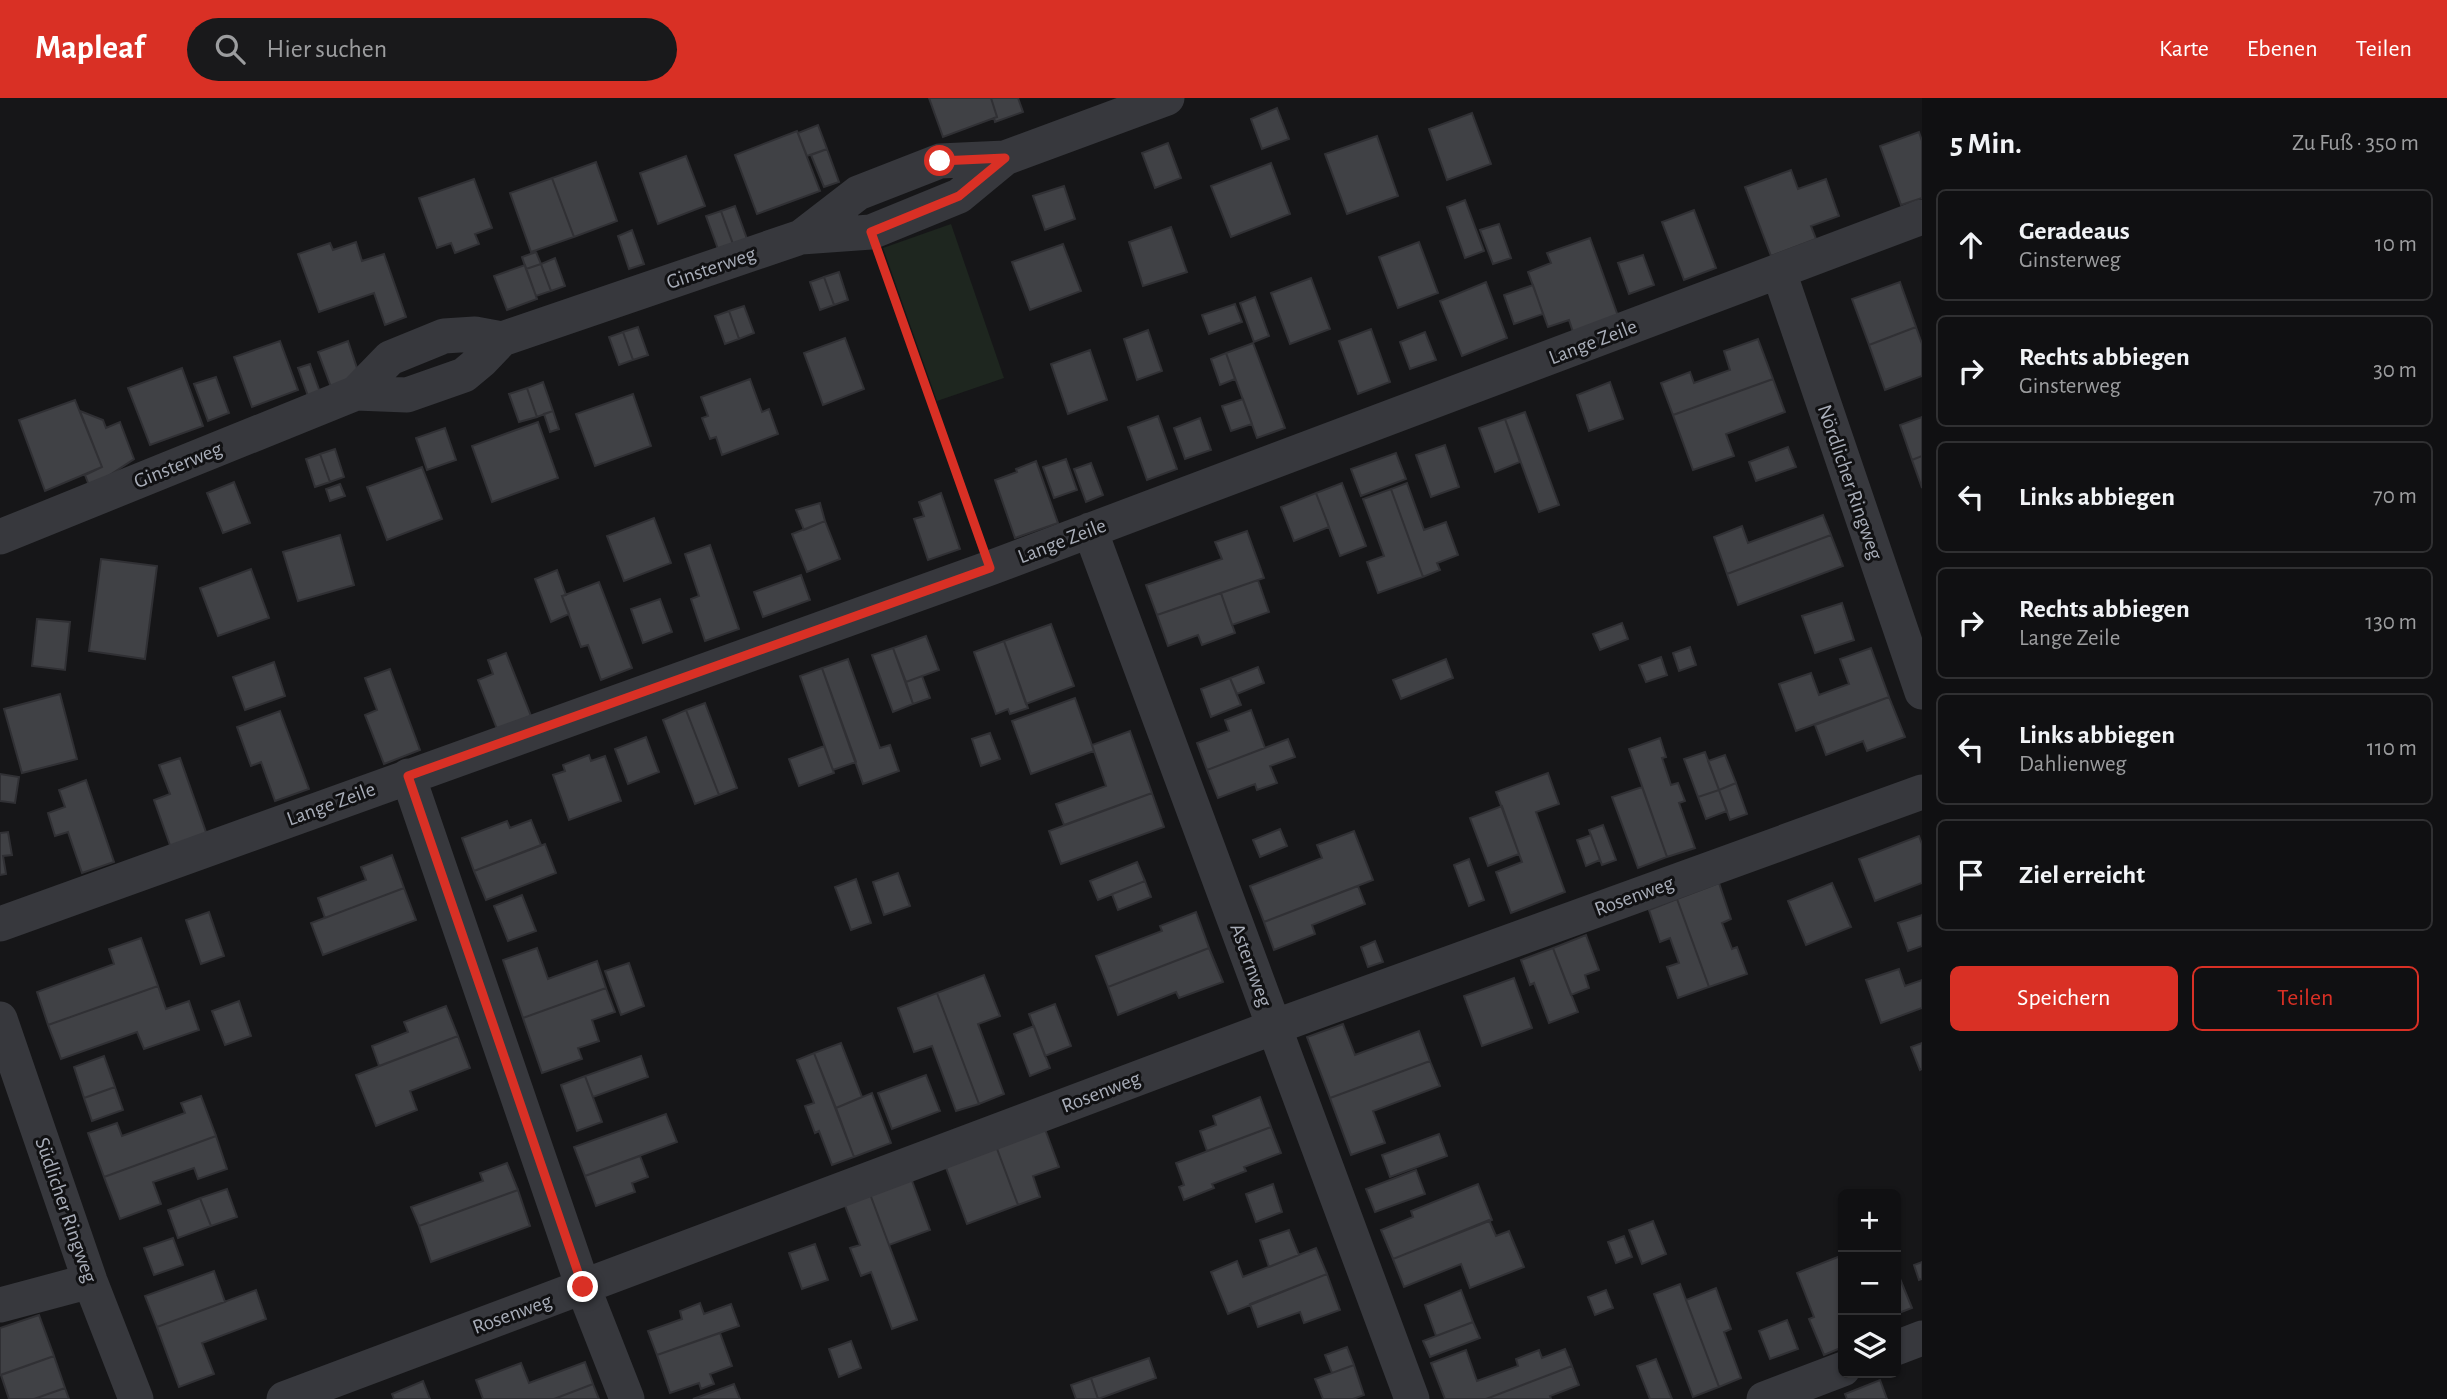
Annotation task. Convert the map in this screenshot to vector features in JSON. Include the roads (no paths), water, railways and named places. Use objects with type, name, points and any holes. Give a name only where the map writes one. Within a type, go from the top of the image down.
[{"type":"street","name":"Ginsterweg","points":[[801,237],[858,193],[929,165],[940,161],[1005,158],[1167,98]]},
{"type":"street","name":"Ginsterweg","points":[[0,537],[356,393],[390,358],[444,336],[475,334],[502,339],[801,237],[871,232],[959,196],[1005,158]]},
{"type":"street","name":"Lange Zeile","points":[[0,925],[990,568],[1922,218]]},
{"type":"street","name":"Nördlicher Ringweg","points":[[1779,272],[1922,692]]},
{"type":"street","name":"Asternweg","points":[[1090,530],[1412,1399]]},
{"type":"street","points":[[408,776],[583,1287],[627,1399]]},
{"type":"street","name":"Rosenweg","points":[[284,1399],[1274,1027],[1922,792]]},
{"type":"street","name":"Südlicher Ringweg","points":[[0,1019],[90,1281],[136,1399]]},
{"type":"street","points":[[0,1305],[90,1281]]},
{"type":"street","points":[[1901,1346],[1922,1338]]},
{"type":"street","points":[[1764,1399],[1838,1370]]}]
